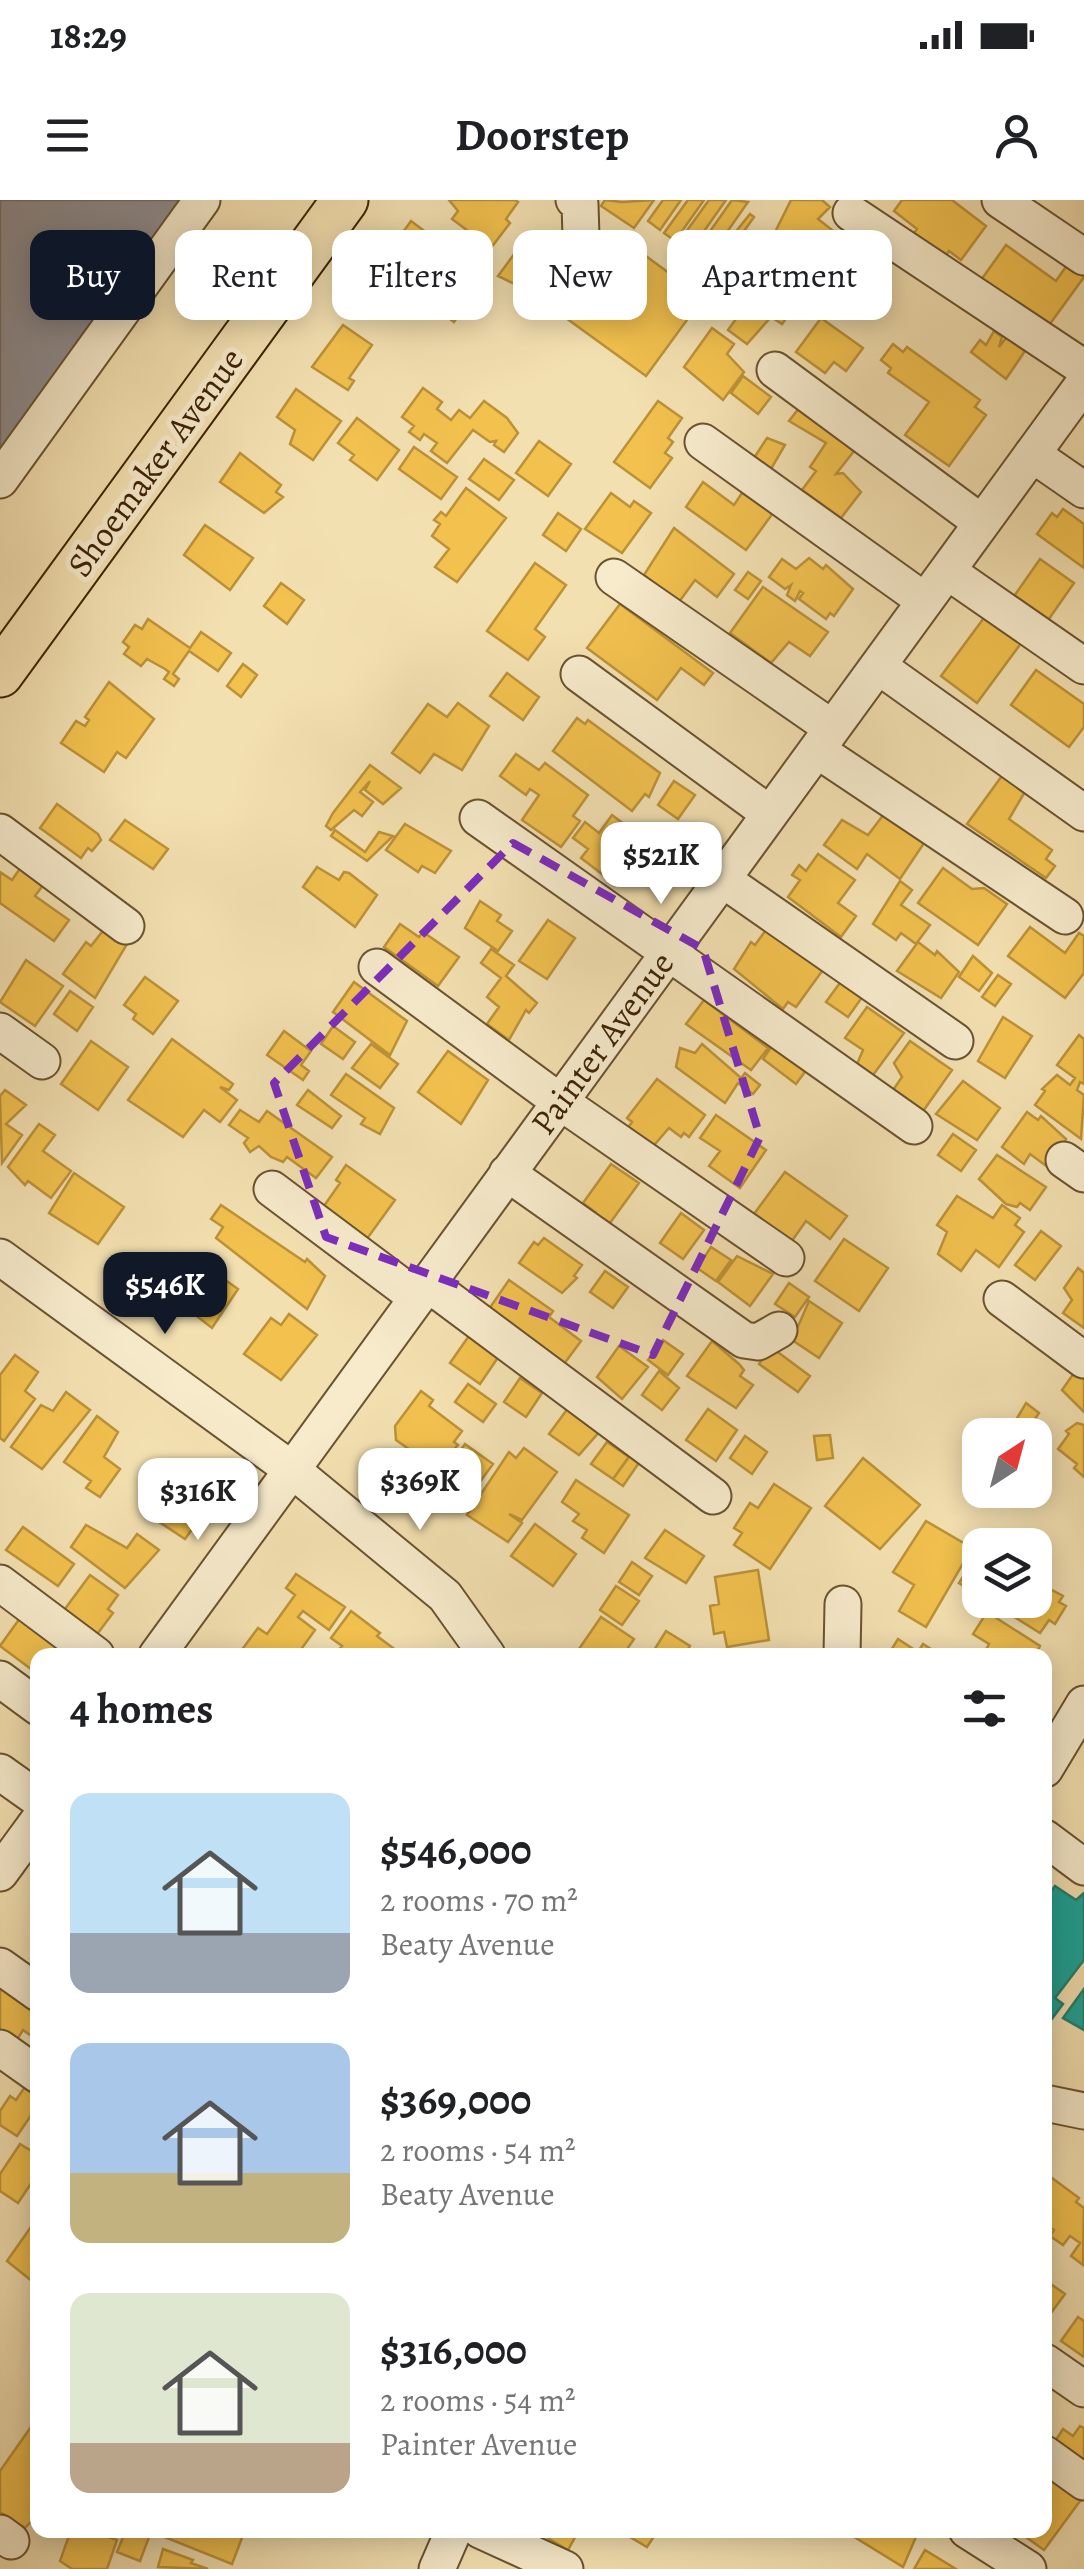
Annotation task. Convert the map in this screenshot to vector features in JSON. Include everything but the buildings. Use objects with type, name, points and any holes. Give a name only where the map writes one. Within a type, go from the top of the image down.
[{"type":"main road","name":"Shoemaker Avenue","points":[[0,674],[345,200]]},
{"type":"street","points":[[0,480],[202,200]]},
{"type":"street","points":[[574,200],[580,204],[582,230]]},
{"type":"street","points":[[1000,200],[1084,257]]},
{"type":"street","points":[[851,213],[1084,368]]},
{"type":"street","points":[[775,370],[982,523]]},
{"type":"street","name":"Painter Avenue","points":[[162,1648],[1084,383]]},
{"type":"street","points":[[704,442],[925,602]]},
{"type":"street","points":[[1032,454],[1084,490]]},
{"type":"street","points":[[947,571],[1084,666]]},
{"type":"street","points":[[614,577],[824,739],[1065,916]]},
{"type":"street","points":[[878,666],[1084,813]]},
{"type":"street","points":[[579,674],[770,814]]},
{"type":"street","points":[[478,818],[914,1126]]},
{"type":"street","points":[[0,832],[126,926]]},
{"type":"street","points":[[722,879],[955,1041]]},
{"type":"street","points":[[376,967],[559,1101],[786,1258]]},
{"type":"street","points":[[0,1032],[42,1062]]},
{"type":"street","points":[[507,1173],[744,1340],[758,1342],[779,1330]]},
{"type":"street","points":[[272,1189],[713,1496]]},
{"type":"street","points":[[0,1258],[291,1469],[445,1596],[482,1648]]},
{"type":"street","points":[[1002,1299],[1084,1360]]},
{"type":"street","points":[[0,1582],[87,1648]]},
{"type":"street","points":[[842,1648],[843,1604]]},
{"type":"street","points":[[0,1680],[30,1701]]},
{"type":"street","points":[[1052,1757],[1084,1704]]},
{"type":"street","points":[[0,1772],[30,1794]]},
{"type":"street","points":[[0,1873],[30,1832]]},
{"type":"street","points":[[1052,1843],[1084,1867]]},
{"type":"street","points":[[0,1966],[30,1987]]},
{"type":"street","points":[[0,2048],[30,2069]]},
{"type":"street","points":[[1052,2104],[1084,2111]]},
{"type":"street","points":[[1052,2367],[1084,2389]]},
{"type":"street","points":[[1052,2459],[1084,2482]]},
{"type":"street","points":[[980,2538],[1028,2569]]},
{"type":"street","points":[[449,2540],[564,2569]]},
{"type":"highlighted area","points":[[513,843],[703,949],[760,1137],[653,1355],[326,1237],[274,1083]]}]
